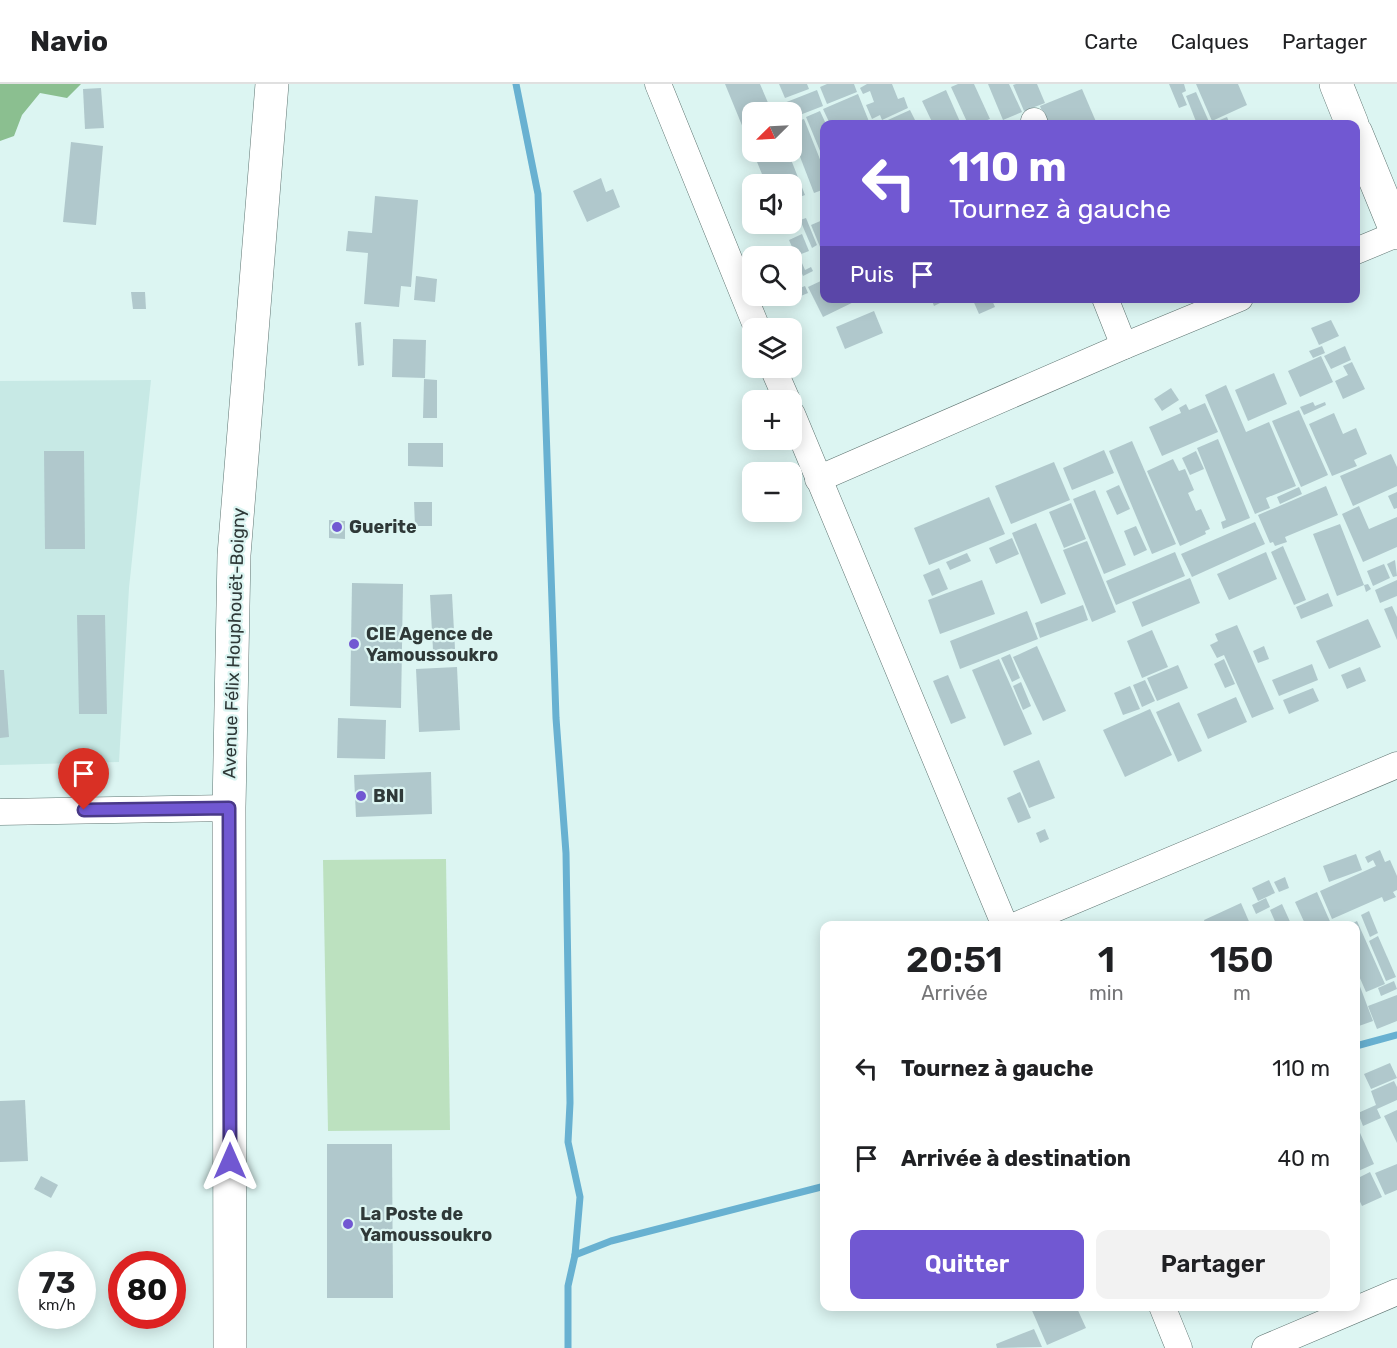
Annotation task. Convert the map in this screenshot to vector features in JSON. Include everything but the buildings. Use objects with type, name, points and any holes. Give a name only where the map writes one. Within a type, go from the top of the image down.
[{"type":"main road","name":"Avenue Félix Houphouët-Boigny","points":[[230,1348],[229,808],[234,555],[272,84]]},
{"type":"main road","points":[[1336,84],[1350,120]]},
{"type":"main road","points":[[1360,144],[1397,233]]},
{"type":"street","points":[[658,84],[753,318]]},
{"type":"street","points":[[1360,249],[1397,233]]},
{"type":"street","points":[[1107,303],[1124,346]]},
{"type":"street","points":[[818,478],[1228,303]]},
{"type":"street","points":[[802,439],[1003,921]]},
{"type":"street","points":[[1026,921],[1397,765]]},
{"type":"street","points":[[0,812],[229,808]]},
{"type":"street","points":[[1360,1308],[1397,1292]]},
{"type":"street","points":[[1164,1311],[1179,1348]]},
{"type":"street","points":[[1265,1348],[1352,1311]]},
{"type":"shaded area","points":[[151,380],[129,588],[119,762],[0,765],[0,381]]},
{"type":"green space","points":[[0,84],[81,84],[67,98],[40,93],[22,115],[14,136],[0,141]]},
{"type":"green space","points":[[446,859],[450,1130],[328,1131],[323,860]]},
{"type":"waterway","points":[[516,84],[538,194],[556,718],[566,853],[570,1103],[568,1142],[580,1197],[575,1255],[568,1286],[568,1348]]},
{"type":"waterway","points":[[1360,1045],[1397,1035]]},
{"type":"waterway","points":[[575,1255],[611,1241],[820,1187]]},
{"type":"place","name":"Guerite","points":[[337,527]]},
{"type":"place","name":"CIE Agence de Yamoussoukro","points":[[354,644]]},
{"type":"place","name":"BNI","points":[[361,796]]},
{"type":"place","name":"La Poste de Yamoussoukro","points":[[348,1224]]},
{"type":"route","points":[[84,810],[229,808],[230,1161]]}]
